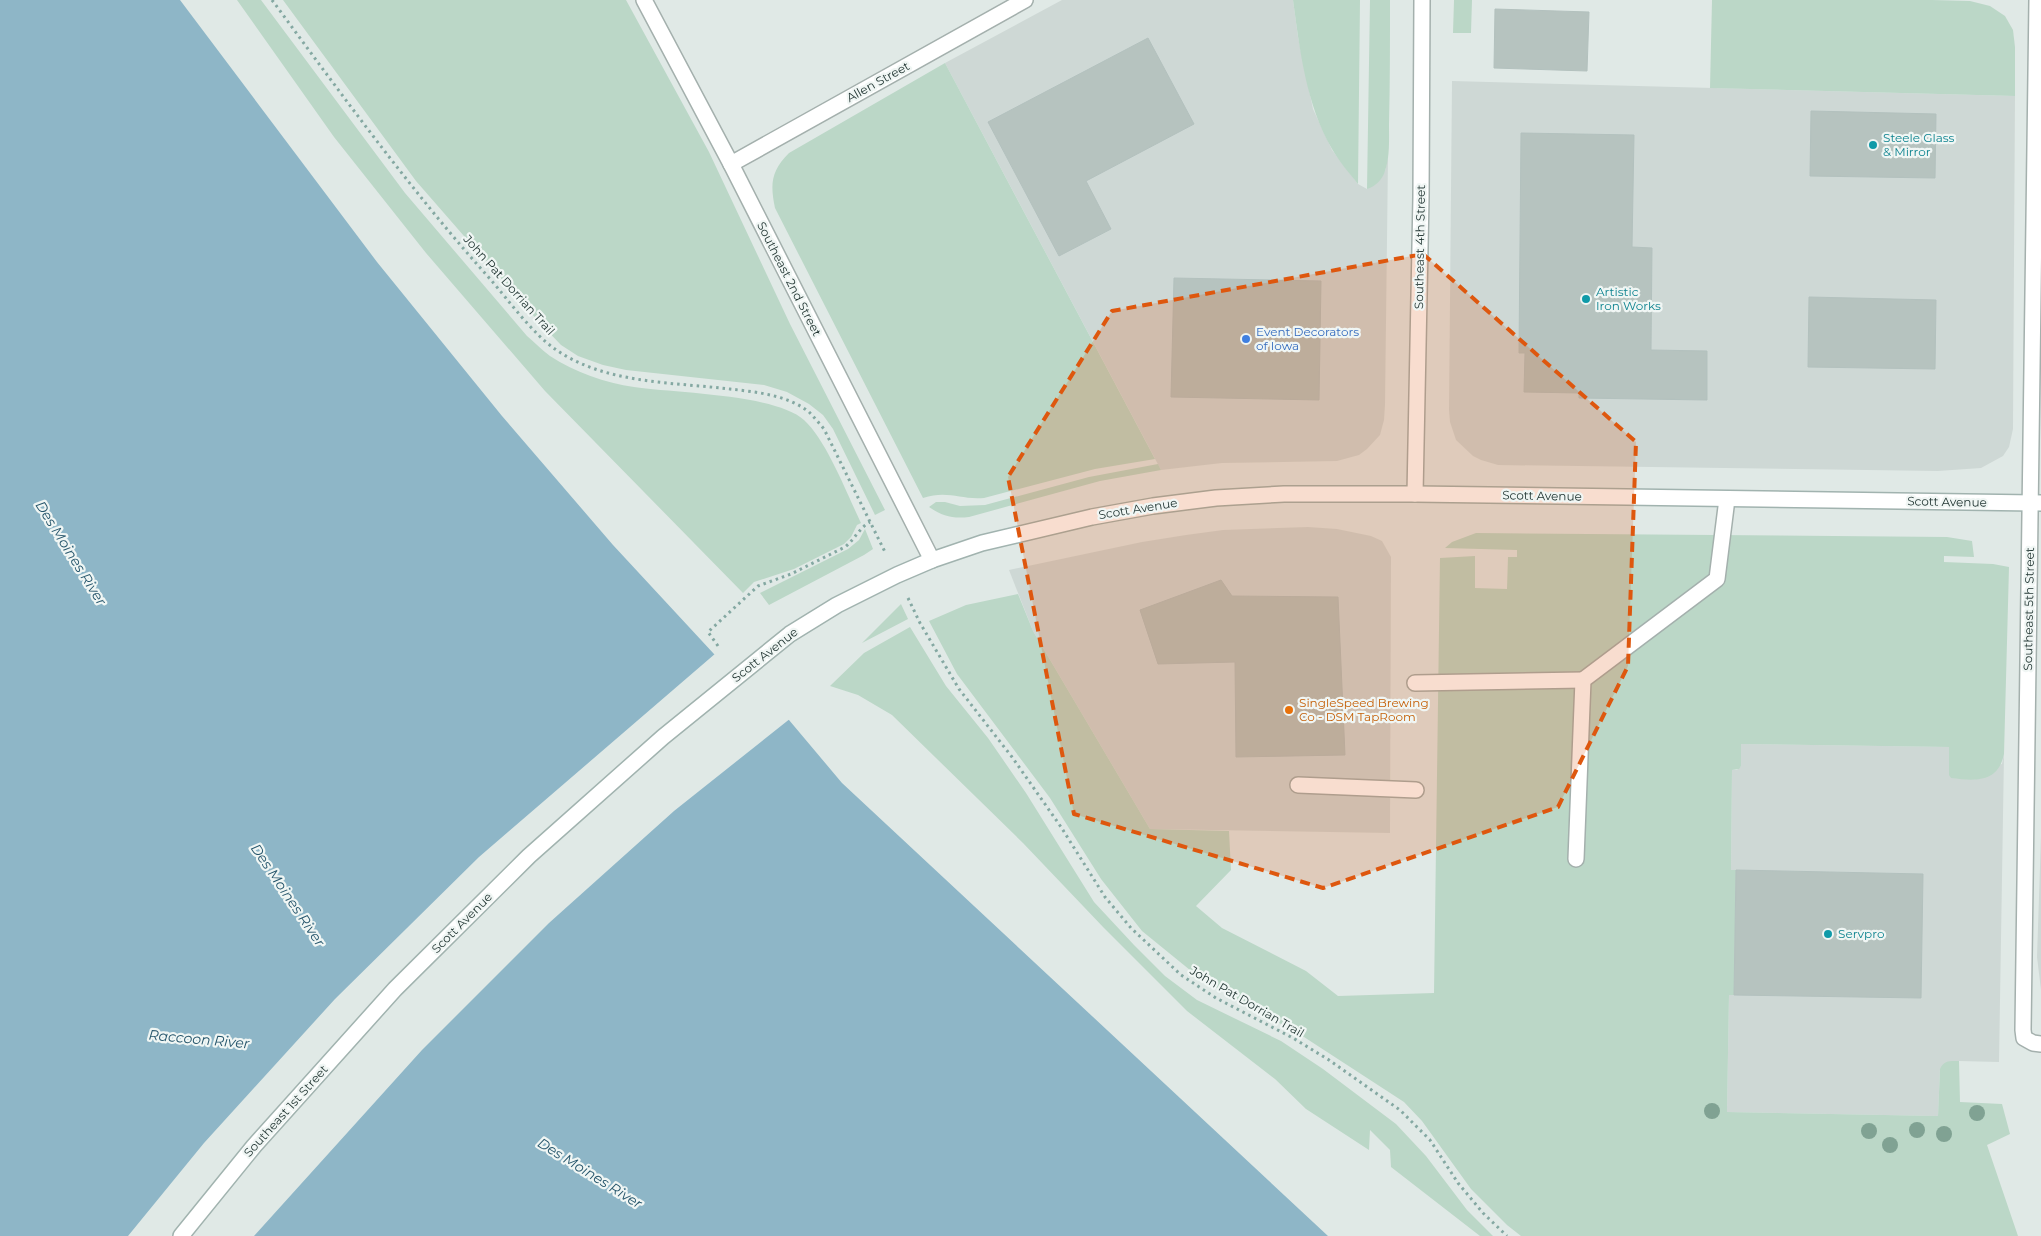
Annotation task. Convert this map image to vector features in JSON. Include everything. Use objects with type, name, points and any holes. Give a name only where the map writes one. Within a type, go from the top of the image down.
[{"type":"street","name":"Southeast 2nd Street","points":[[644,0],[731,164],[932,560]]},
{"type":"street","name":"Allen Street","points":[[731,164],[1025,0]]},
{"type":"street","name":"Southeast 4th Street","points":[[1415,494],[1421,197],[1422,0]]},
{"type":"street","name":"Southeast 5th Street","points":[[2037,0],[2036,503],[2023,1030],[2024,1038],[2033,1043],[2041,1044]]},
{"type":"street","name":"Scott Avenue","points":[[395,989],[529,856],[663,737],[790,634],[837,605],[897,575],[932,560],[982,543],[1041,528],[1154,506],[1216,498],[1290,494],[1415,494],[2036,503]]},
{"type":"street","points":[[1415,683],[1583,680],[1718,579],[1727,499]]},
{"type":"street","points":[[1576,859],[1583,680]]},
{"type":"street","points":[[1298,785],[1416,790]]},
{"type":"street","name":"Southeast 1st Street","points":[[181,1236],[254,1146],[395,989]]},
{"type":"path","name":"John Pat Dorrian Trail","points":[[272,0],[407,181],[473,260],[554,349],[580,363],[611,375],[755,392],[790,401],[808,412],[824,429],[879,542]]},
{"type":"path","points":[[718,646],[708,632],[758,586],[792,574],[845,547],[853,541],[862,526],[870,522]]},
{"type":"path","name":"John Pat Dorrian Trail","points":[[911,603],[920,623],[959,689],[1012,757],[1061,827],[1105,897],[1131,928],[1181,975],[1216,998],[1322,1056],[1367,1085],[1400,1110],[1430,1140],[1458,1183],[1483,1213],[1507,1236]]},
{"type":"highlighted area","points":[[1423,254],[1636,442],[1628,666],[1558,807],[1323,888],[1074,814],[1008,477],[1112,311]]},
{"type":"shaded area","points":[[1062,0],[1293,0],[1298,37],[1313,109],[1332,150],[1358,184],[1367,189],[1385,171],[1388,157],[1384,420],[1380,435],[1359,455],[1337,461],[1222,463],[1161,470],[945,63]]},
{"type":"shaded area","points":[[1452,81],[2015,96],[2013,429],[2009,447],[2003,456],[1981,468],[1938,471],[1498,465],[1473,456],[1456,440],[1450,422],[1449,410]]},
{"type":"shaded area","points":[[1308,527],[1337,529],[1371,536],[1382,541],[1391,557],[1390,833],[1150,829],[1033,631],[1009,570],[1142,542],[1186,535],[1223,530]]},
{"type":"shaded area","points":[[1741,744],[1949,747],[1949,775],[2002,764],[2004,754],[1999,1062],[1959,1061],[1940,1069],[1938,1116],[1727,1112],[1729,995],[1734,995],[1736,870],[1731,870],[1732,770],[1737,770],[1741,766]]},
{"type":"shaded area","points":[[2041,836],[2041,990],[2037,957]]},
{"type":"green space","points":[[237,0],[261,0],[405,193],[527,336],[541,349],[569,367],[612,383],[724,396],[771,405],[790,411],[804,420],[812,429],[836,468],[861,523],[857,525],[851,537],[844,544],[794,569],[754,582],[743,593],[545,391],[426,253],[334,137]]},
{"type":"green space","points":[[283,0],[626,0],[709,152],[790,324],[885,510],[875,515],[833,429],[823,415],[809,404],[787,392],[764,385],[626,370],[603,365],[578,356],[561,345],[416,181]]},
{"type":"green space","points":[[1293,0],[1360,0],[1358,184],[1332,149],[1316,114],[1305,77]]},
{"type":"green space","points":[[1370,0],[1390,0],[1389,142],[1388,160],[1384,174],[1376,184],[1367,189]]},
{"type":"green space","points":[[1454,0],[1472,0],[1471,33],[1453,33]]},
{"type":"green space","points":[[1712,0],[1932,0],[1970,1],[1990,6],[2005,16],[2013,30],[2015,96],[1710,88]]},
{"type":"green space","points":[[945,63],[1155,459],[1095,469],[984,498],[940,495],[923,498],[775,208],[772,185],[775,172],[789,153]]},
{"type":"green space","points":[[1158,464],[1161,470],[1100,481],[969,517],[958,518],[948,516],[938,513],[929,507],[936,502],[960,506],[985,505],[1089,477]]},
{"type":"green space","points":[[865,529],[873,549],[864,555],[769,605],[760,593],[848,549],[859,540]]},
{"type":"green space","points":[[1476,533],[1947,537],[1972,541],[1974,557],[1944,556],[1944,562],[1993,564],[2009,567],[2004,754],[1997,770],[1991,775],[1985,778],[1969,780],[1951,778],[1949,775],[1949,747],[1741,744],[1741,766],[1739,769],[1732,770],[1731,870],[1736,870],[1734,995],[1729,995],[1727,1112],[1938,1116],[1940,1069],[1945,1063],[1959,1061],[1960,1102],[2002,1104],[2010,1134],[1987,1145],[2018,1236],[1521,1236],[1507,1225],[1471,1189],[1422,1121],[1404,1102],[1304,1037],[1201,979],[1142,931],[1101,879],[1050,798],[957,674],[929,621],[966,605],[1018,594],[1033,631],[1150,829],[1229,831],[1231,870],[1196,906],[1222,928],[1306,971],[1338,996],[1434,993],[1440,558],[1475,556],[1475,588],[1507,589],[1508,557],[1517,557],[1517,550],[1445,548],[1452,542]]},
{"type":"green space","points":[[901,604],[908,619],[862,643]]},
{"type":"green space","points":[[910,627],[946,686],[988,738],[1026,793],[1094,902],[1134,945],[1165,976],[1197,1000],[1281,1041],[1323,1069],[1396,1124],[1426,1156],[1467,1210],[1493,1236],[1480,1236],[1391,1167],[1390,1150],[1370,1130],[1369,1150],[1306,1109],[1275,1079],[1187,1011],[1023,843],[892,715],[858,695],[830,686],[864,653]]},
{"type":"water","points":[[0,0],[180,0],[377,262],[502,416],[613,545],[714,654],[789,720],[842,783],[1328,1236],[0,1236]]},
{"type":"pier","points":[[716,653],[791,718],[674,811],[549,923],[422,1050],[254,1236],[128,1236],[204,1143],[335,999],[479,857]]},
{"type":"building","points":[[1495,9],[1589,12],[1587,71],[1494,68]]},
{"type":"building","points":[[1148,38],[1194,124],[1086,181],[1111,229],[1059,256],[988,122]]},
{"type":"building","name":"Steele Glass & Mirror","points":[[1811,111],[1936,114],[1935,178],[1810,176]]},
{"type":"building","name":"Artistic Iron Works","points":[[1521,133],[1634,135],[1632,247],[1652,248],[1651,350],[1707,351],[1707,400],[1579,398],[1579,393],[1524,392],[1525,353],[1519,353]]},
{"type":"building","name":"Event Decorators of Iowa","points":[[1174,278],[1321,281],[1319,400],[1171,397]]},
{"type":"building","points":[[1809,297],[1936,300],[1935,369],[1808,367]]},
{"type":"building","name":"SingleSpeed Brewing Co - DSM TapRoom","points":[[1221,580],[1232,596],[1338,597],[1345,755],[1236,757],[1235,662],[1158,664],[1140,610]]},
{"type":"building","name":"Servpro","points":[[1736,870],[1923,874],[1921,998],[1734,995]]},
{"type":"place","name":"Steele Glass & Mirror","points":[[1873,145]]},
{"type":"place","name":"Artistic Iron Works","points":[[1586,299]]},
{"type":"place","name":"Event Decorators of Iowa","points":[[1246,339]]},
{"type":"place","name":"SingleSpeed Brewing Co - DSM TapRoom","points":[[1289,710]]},
{"type":"place","name":"Servpro","points":[[1828,934]]},
{"type":"water label","name":"Des Moines River","points":[[71,553]]},
{"type":"water label","name":"Des Moines River","points":[[288,895]]},
{"type":"water label","name":"Raccoon River","points":[[199,1039]]},
{"type":"water label","name":"Des Moines River","points":[[590,1173]]}]
